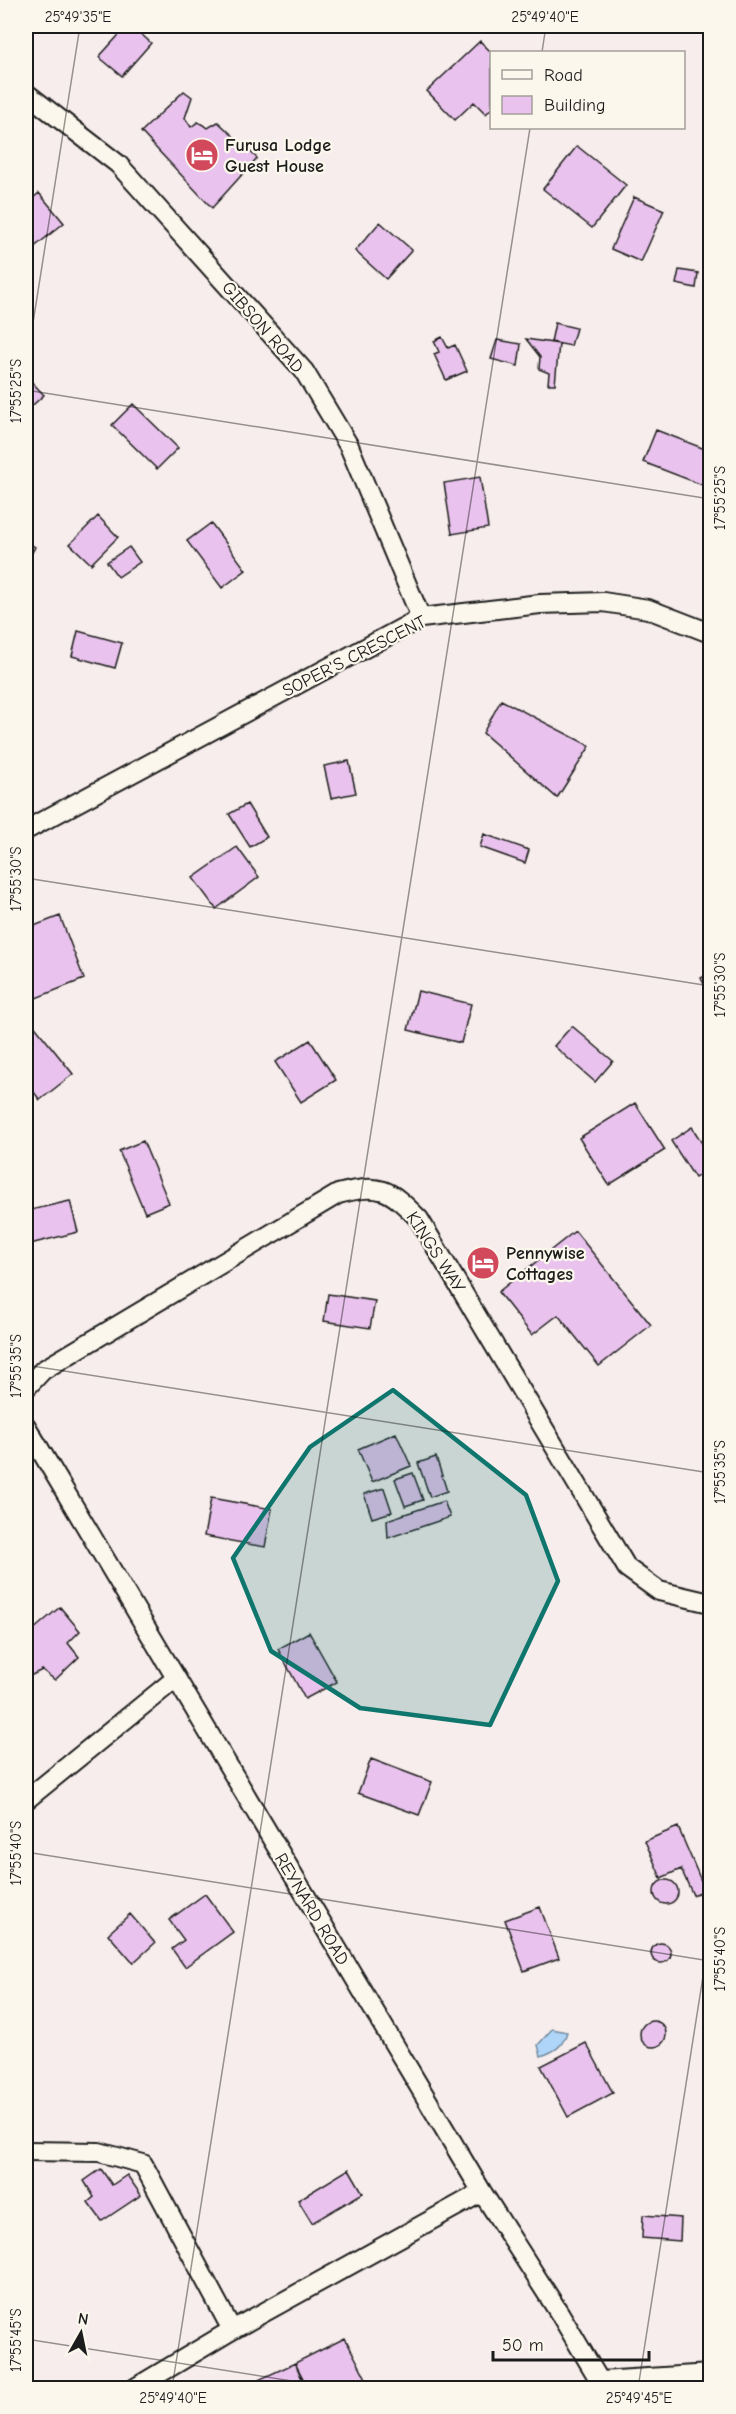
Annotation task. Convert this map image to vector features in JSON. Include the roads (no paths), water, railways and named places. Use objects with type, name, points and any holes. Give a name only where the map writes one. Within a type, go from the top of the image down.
[{"type":"street","name":"GIBSON ROAD","points":[[26,93],[117,164],[304,371],[349,446],[421,618]]},
{"type":"street","name":"SOPER'S CRESCENT","points":[[30,821],[421,618],[540,604],[603,602],[648,609],[711,633]]},
{"type":"street","name":"KINGS WAY","points":[[26,1388],[43,1370],[338,1194],[364,1188],[394,1194],[419,1219],[627,1568],[660,1591],[711,1602]]},
{"type":"street","name":"REYNARD ROAD","points":[[26,1426],[482,2192],[602,2385]]},
{"type":"street","points":[[26,1800],[175,1679]]},
{"type":"street","points":[[26,2151],[99,2152],[143,2164],[232,2330]]},
{"type":"street","points":[[135,2388],[232,2330],[482,2192]]},
{"type":"street","points":[[602,2385],[711,2374]]},
{"type":"water","points":[[552,2029],[567,2032],[558,2047],[541,2056],[538,2045]]},
{"type":"place","name":"Furusa Lodge Guest House","points":[[202,155]]},
{"type":"place","name":"Pennywise Cottages","points":[[483,1263]]}]
